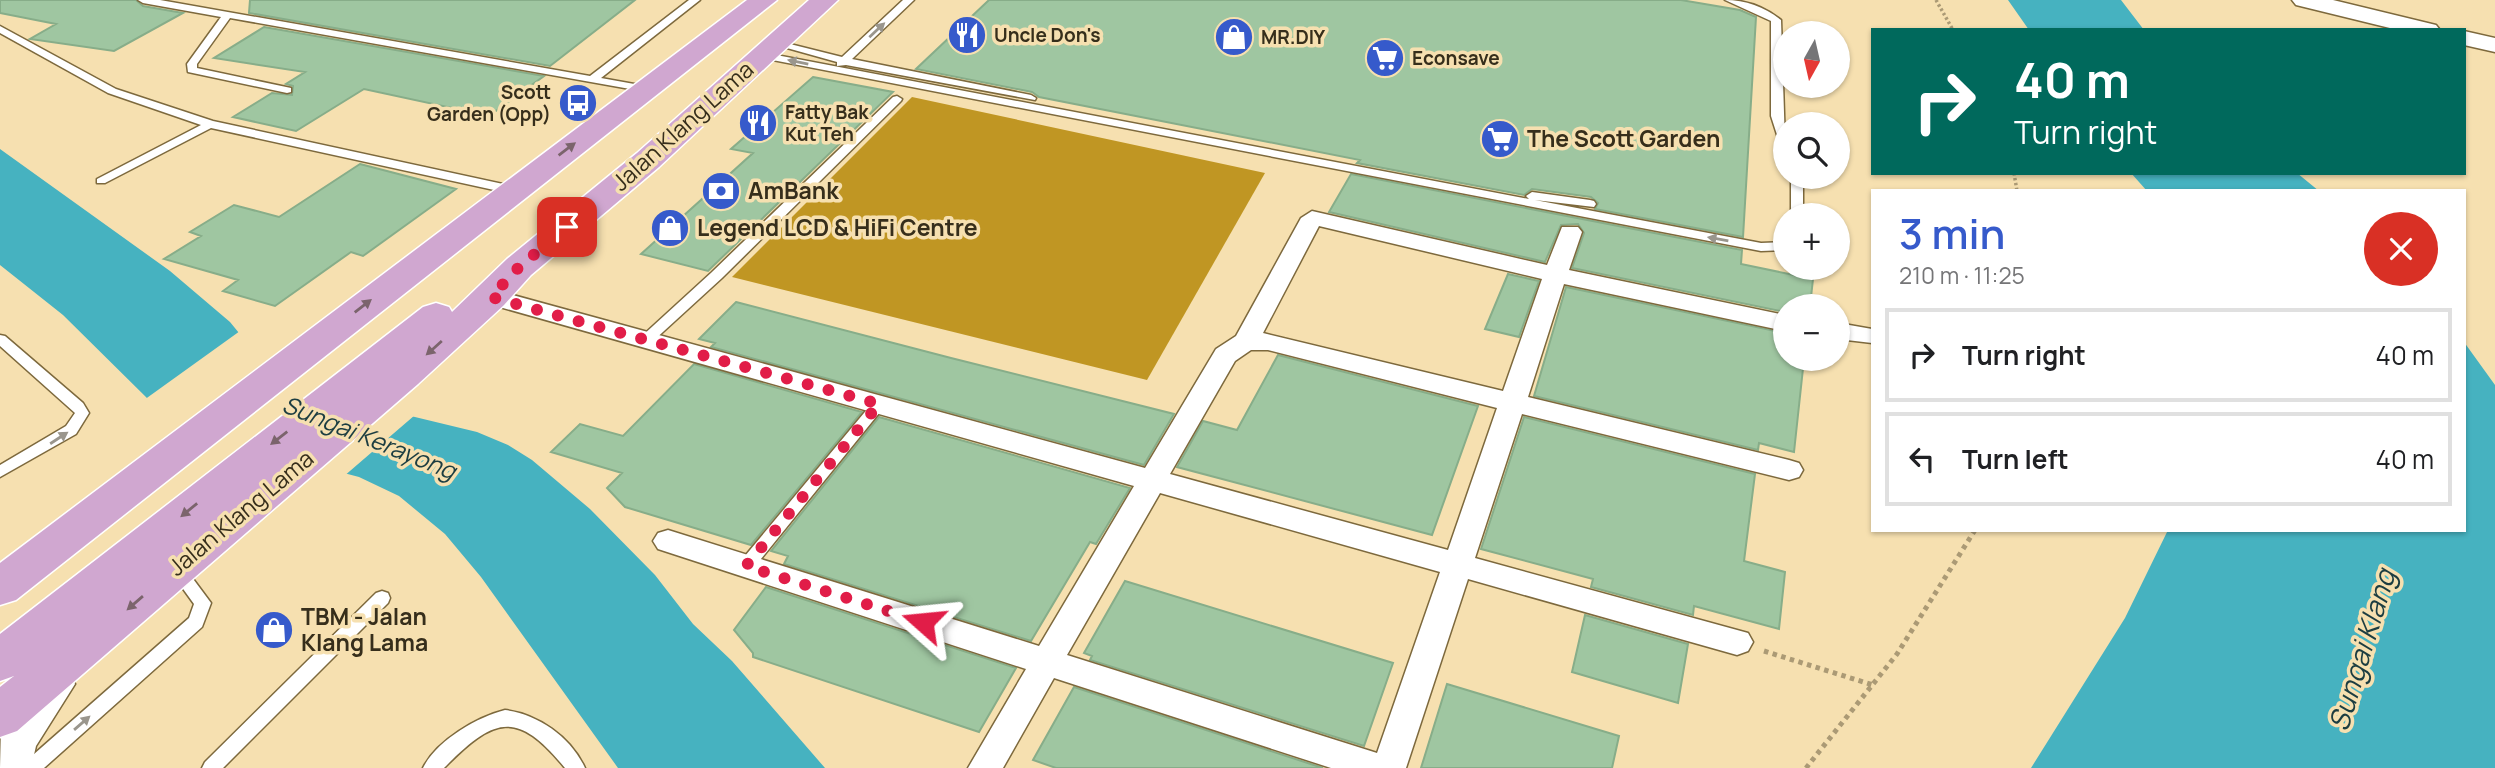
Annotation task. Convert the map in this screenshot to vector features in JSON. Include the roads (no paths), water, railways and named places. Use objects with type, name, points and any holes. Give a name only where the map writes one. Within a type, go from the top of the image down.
[{"type":"main road","name":"Jalan Klang Lama","points":[[0,587],[512,190],[763,0]]},
{"type":"main road","name":"Jalan Klang Lama","points":[[0,716],[176,568],[261,474],[387,371],[491,297],[519,267],[648,160],[824,0]]},
{"type":"main road","points":[[387,371],[467,290],[519,267]]},
{"type":"main road","points":[[0,661],[261,474]]},
{"type":"main road","points":[[0,556],[66,536]]},
{"type":"street","points":[[2304,0],[2420,28]]},
{"type":"street","points":[[2466,38],[2495,45]]},
{"type":"street","points":[[985,768],[1225,355],[1246,341],[1312,218],[1556,275],[1773,320]]},
{"type":"street","points":[[1389,768],[1570,232]]},
{"type":"street","points":[[491,297],[1737,642]]},
{"type":"street","points":[[1850,333],[1866,336]]},
{"type":"street","points":[[1246,341],[1268,342],[1789,470]]},
{"type":"street","points":[[668,541],[1378,768]]},
{"type":"street","points":[[9,768],[16,740],[73,655]]},
{"type":"lane","points":[[143,0],[646,89]]},
{"type":"lane","points":[[593,79],[695,0]]},
{"type":"lane","points":[[840,65],[909,0]]},
{"type":"lane","points":[[1730,0],[1752,7],[1776,20],[1777,112]]},
{"type":"lane","points":[[228,15],[192,64],[191,70],[287,90]]},
{"type":"lane","points":[[0,29],[112,91],[210,124],[512,190]]},
{"type":"lane","points":[[768,49],[1493,190],[1590,204]]},
{"type":"lane","points":[[768,49],[1539,206],[1761,247],[1773,246]]},
{"type":"lane","points":[[647,339],[717,275],[897,99]]},
{"type":"lane","points":[[101,181],[210,124]]},
{"type":"lane","points":[[0,339],[78,406],[82,413],[71,430],[0,472]]},
{"type":"lane","points":[[746,566],[879,404]]},
{"type":"lane","points":[[31,768],[196,622],[203,603],[176,568]]},
{"type":"lane","points":[[211,768],[382,598]]},
{"type":"lane","points":[[432,768],[473,728],[493,719],[512,717],[537,726],[558,743],[576,768]]},
{"type":"water","points":[[2008,0],[2121,0],[2142,28],[2028,28]]},
{"type":"water","name":"Sungai Kerayong","points":[[0,149],[170,271],[230,322],[261,360],[357,403],[477,432],[508,445],[532,460],[590,509],[655,575],[693,624],[732,661],[825,768],[618,768],[481,577],[445,534],[399,496],[359,477],[283,457],[150,401],[63,315],[0,265]]},
{"type":"water","points":[[2133,175],[2299,175],[2317,189],[2145,189]]},
{"type":"water","name":"Sungai Klang","points":[[2466,345],[2495,385],[2495,768],[2031,768],[2125,618],[2167,532],[2466,532]]},
{"type":"place","name":"Uncle Don's","points":[[967,35]]},
{"type":"place","name":"MR.DIY","points":[[1234,37]]},
{"type":"place","name":"Econsave","points":[[1385,58]]},
{"type":"place","name":"Scott Garden (Opp)","points":[[578,103]]},
{"type":"place","name":"Fatty Bak Kut Teh","points":[[758,123]]},
{"type":"place","name":"The Scott Garden","points":[[1500,139]]},
{"type":"place","name":"AmBank","points":[[721,191]]},
{"type":"place","name":"Legend LCD & HiFi Centre","points":[[670,228]]},
{"type":"place","name":"TBM - Jalan Klang Lama","points":[[274,630]]}]
